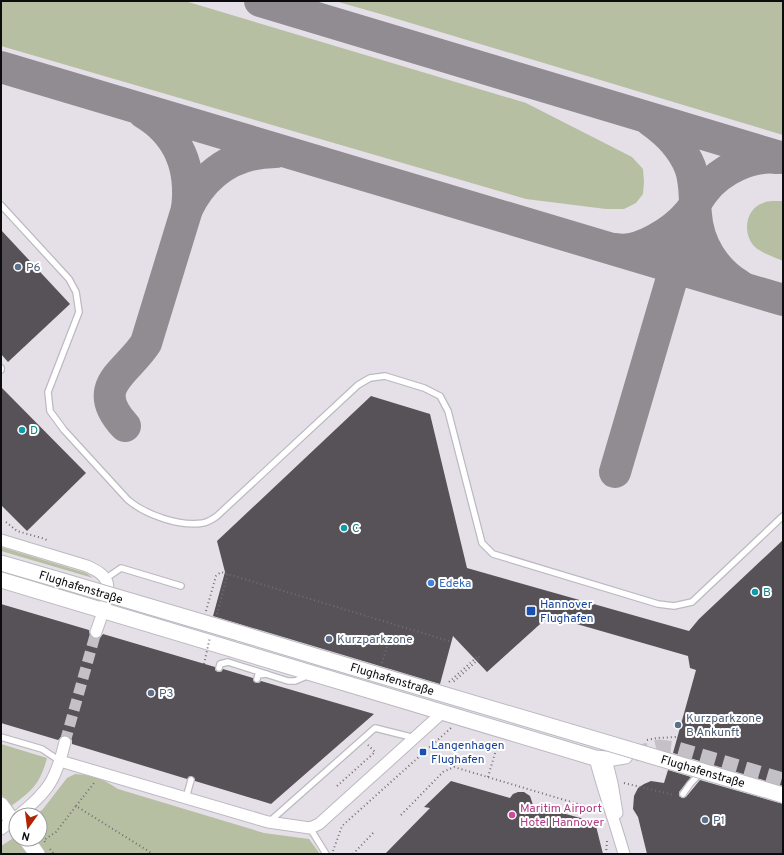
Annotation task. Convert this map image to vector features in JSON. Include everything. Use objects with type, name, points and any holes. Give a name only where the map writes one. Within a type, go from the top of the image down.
[{"type":"main road","name":"Flughafenstraße","points":[[1,563],[783,795]]},
{"type":"main road","name":"Flughafenstraße","points":[[1,580],[600,758],[625,756]]},
{"type":"main road","points":[[1,805],[8,815]]},
{"type":"street","points":[[1,540],[87,566],[100,572],[107,582],[107,592],[96,632]]},
{"type":"street","points":[[60,761],[268,822],[310,828],[319,824],[443,712]]},
{"type":"street","points":[[30,807],[44,794],[54,777],[65,742]]},
{"type":"street","points":[[600,758],[617,809],[617,828],[624,854]]},
{"type":"lane","points":[[1,205],[69,279],[76,292],[79,312],[48,392],[50,411],[64,430],[128,500],[137,508],[148,513],[184,524],[204,523],[217,516],[358,385],[370,378],[385,376],[424,388],[440,396],[448,411],[482,543],[493,554],[658,604],[674,606],[692,602],[783,516]]},
{"type":"lane","points":[[105,580],[121,568],[181,586]]},
{"type":"lane","points":[[219,668],[220,664],[228,662],[288,681],[295,681],[313,673]]},
{"type":"lane","points":[[257,679],[258,675],[266,674]]},
{"type":"lane","points":[[268,822],[375,728],[416,738]]},
{"type":"lane","points":[[1,737],[42,749],[60,761]]},
{"type":"lane","points":[[683,794],[702,771]]},
{"type":"lane","points":[[186,798],[191,780]]},
{"type":"lane","points":[[310,828],[326,854]]},
{"type":"path","points":[[205,613],[216,576],[221,572],[449,641]]},
{"type":"path","points":[[379,675],[390,638]]},
{"type":"path","points":[[478,656],[480,658],[449,684],[478,656]]},
{"type":"path","points":[[332,854],[342,826],[454,724]]},
{"type":"path","points":[[641,742],[657,738],[677,736]]},
{"type":"path","points":[[488,776],[500,738]]},
{"type":"path","points":[[337,786],[375,752],[368,745]]},
{"type":"path","points":[[401,816],[443,772],[454,768],[488,776],[599,810]]},
{"type":"path","points":[[54,854],[44,840],[56,832],[83,796],[95,783],[98,772]]},
{"type":"path","points":[[618,782],[674,795]]},
{"type":"path","points":[[76,806],[154,854]]},
{"type":"path","points":[[353,854],[374,832]]},
{"type":"green space","points":[[1,1],[185,1],[526,103],[632,157],[643,169],[643,194],[636,203],[624,209],[606,209],[526,199],[1,46]]},
{"type":"green space","points":[[335,1],[783,1],[783,135],[384,15]]},
{"type":"green space","points":[[771,201],[783,201],[783,261],[764,253],[755,247],[748,235],[747,222],[752,211],[757,206]]},
{"type":"green space","points":[[1,547],[86,573],[93,578],[1,551]]},
{"type":"green space","points":[[1,744],[47,758],[38,781],[30,791],[11,806],[1,794]]},
{"type":"green space","points":[[75,774],[87,775],[98,778],[118,789],[264,833],[309,839],[320,854],[45,854],[40,847],[48,847],[48,807],[45,807],[67,778]]},
{"type":"green space","points":[[8,842],[8,847],[23,847],[28,854],[1,854],[1,846]]},
{"type":"building","name":"P6","points":[[1,230],[70,304],[8,362],[1,354]]},
{"type":"building","name":"D","points":[[1,387],[86,473],[27,531],[1,505]]},
{"type":"building","points":[[371,396],[430,414],[467,568],[689,631],[699,619],[783,540],[783,786],[673,753],[696,670],[690,668],[688,656],[549,616],[487,672],[453,636],[440,684],[213,616],[225,572],[217,541]]},
{"type":"building","name":"P3","points":[[1,604],[89,630],[90,636],[94,639],[100,638],[103,634],[215,667],[215,670],[218,672],[221,672],[223,669],[253,678],[256,683],[261,681],[374,714],[271,804],[195,781],[192,776],[187,779],[72,744],[72,740],[67,735],[63,735],[58,740],[1,723]]},
{"type":"building","name":"P1","points":[[668,770],[691,777],[679,792],[679,796],[682,798],[686,797],[700,780],[783,804],[783,854],[647,854],[638,817],[633,809],[634,796],[638,788],[644,784],[651,781],[664,783]]},
{"type":"building","name":"Maritim Airport Hotel Hannover","points":[[451,781],[510,798],[513,794],[524,792],[530,796],[533,805],[595,822],[603,854],[385,854],[430,808],[424,807]]},
{"type":"taxiway","points":[[260,1],[783,158]]},
{"type":"taxiway","points":[[1,67],[783,300]]},
{"type":"taxiway","points":[[144,113],[166,131],[180,154],[185,167],[187,180],[187,209]]},
{"type":"taxiway","points":[[651,121],[674,141],[687,160],[693,178],[695,209],[700,236],[715,264],[722,272],[739,285]]},
{"type":"taxiway","points":[[125,426],[114,412],[110,400],[110,390],[114,381],[146,343],[187,209],[194,196],[212,175],[235,160],[261,153],[276,152]]},
{"type":"taxiway","points":[[615,249],[624,250],[635,248],[645,245],[665,234],[689,213],[711,183],[727,171],[757,159],[777,158]]},
{"type":"taxiway","points":[[615,472],[695,204]]},
{"type":"tunnel","points":[[65,742],[96,632]]},
{"type":"tunnel","points":[[634,754],[659,747],[677,749],[783,780]]},
{"type":"place","name":"P6","points":[[18,267]]},
{"type":"place","name":"D","points":[[22,430]]},
{"type":"place","name":"C","points":[[344,528]]},
{"type":"place","name":"Edeka","points":[[431,583]]},
{"type":"place","name":"B","points":[[755,592]]},
{"type":"place","name":"Hannover Flughafen","points":[[531,611]]},
{"type":"place","name":"Kurzparkzone","points":[[329,639]]},
{"type":"place","name":"P3","points":[[151,693]]},
{"type":"place","name":"Kurzparkzone B Ankunft","points":[[678,725]]},
{"type":"place","name":"Langenhagen Flughafen","points":[[423,752]]},
{"type":"place","name":"Maritim Airport Hotel Hannover","points":[[512,815]]},
{"type":"place","name":"P1","points":[[705,820]]}]
